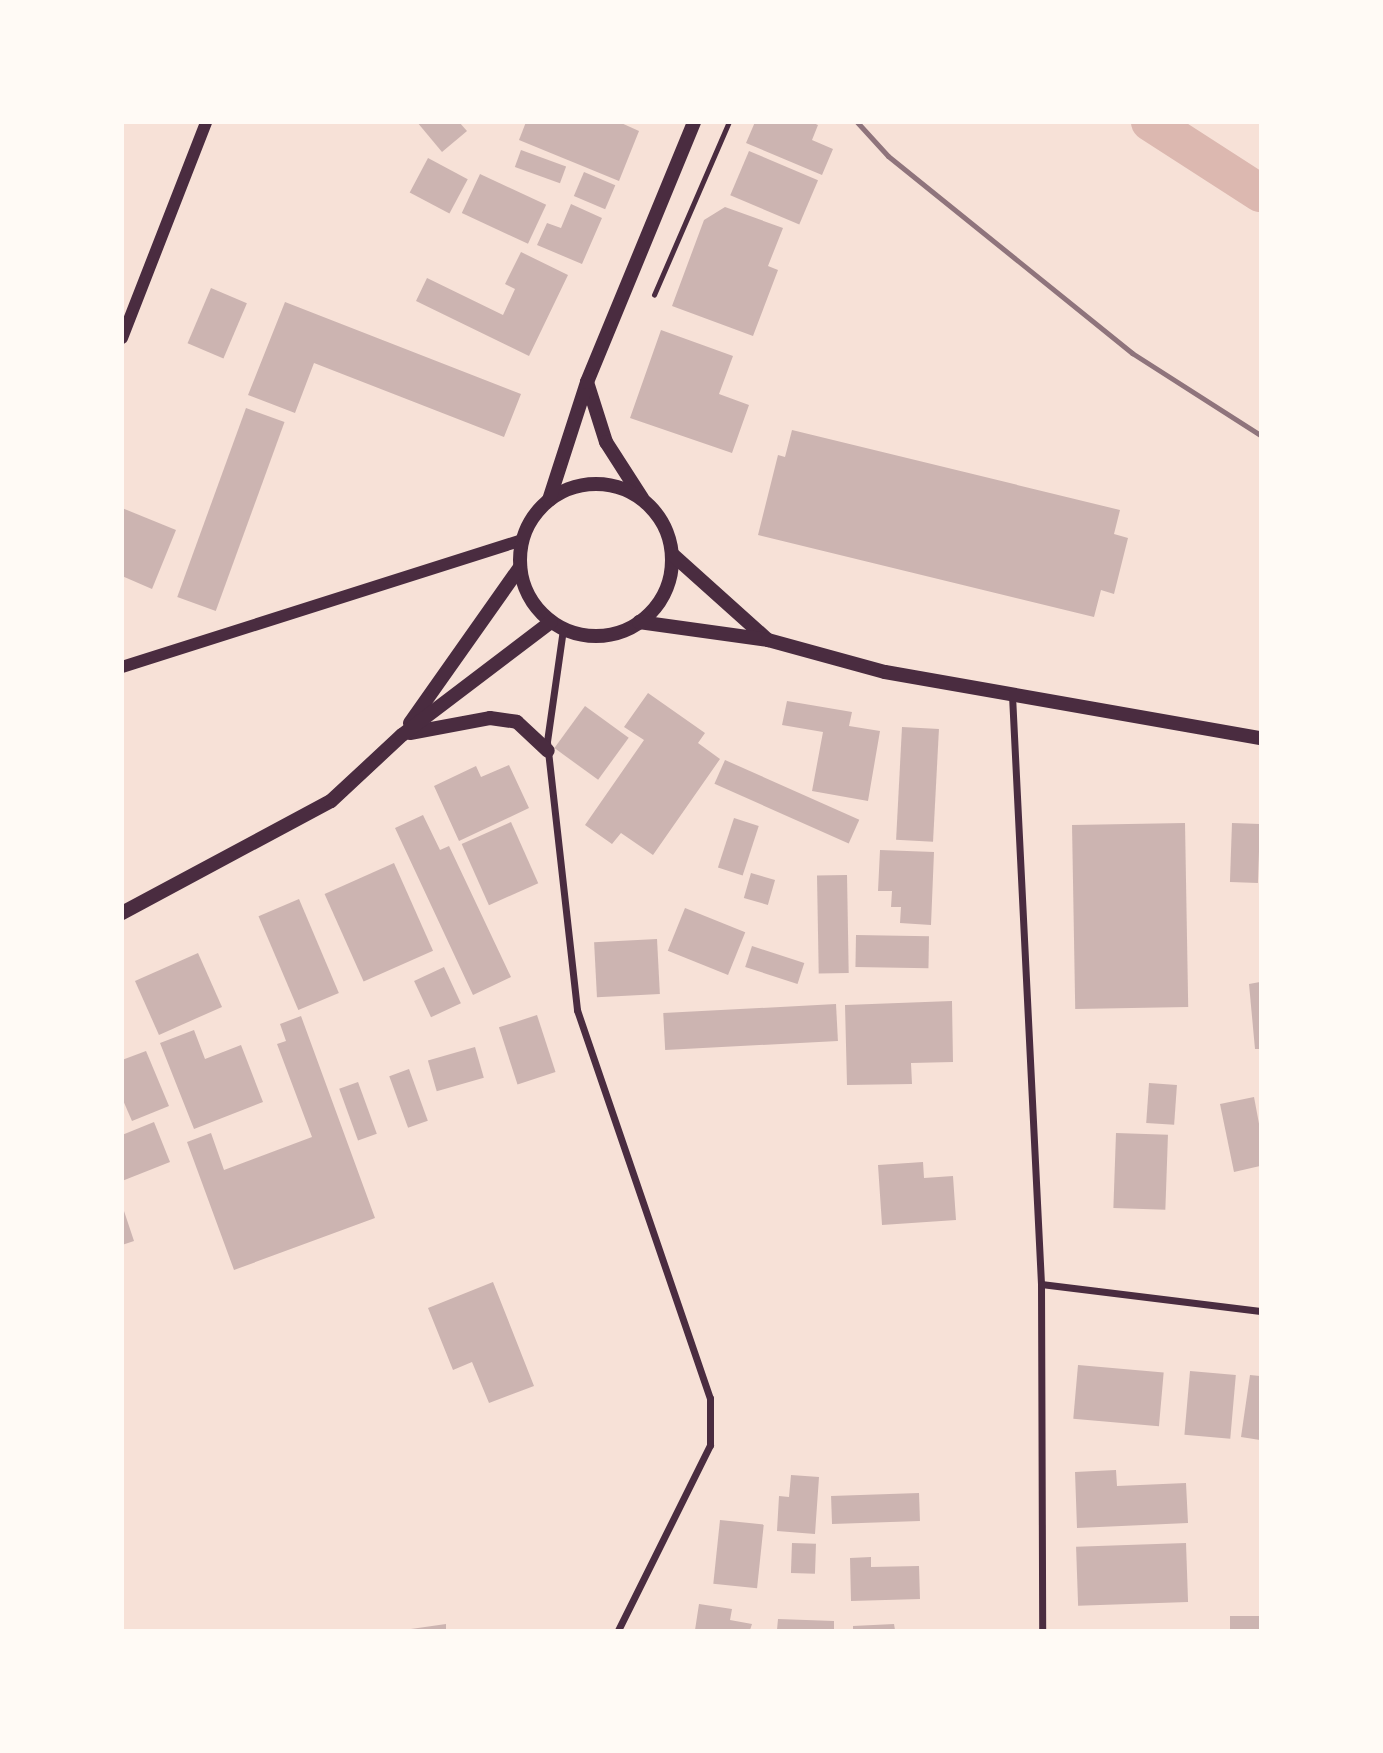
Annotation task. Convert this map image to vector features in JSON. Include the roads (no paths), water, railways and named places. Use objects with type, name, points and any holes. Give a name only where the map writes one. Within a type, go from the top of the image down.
[{"type":"main road","points":[[549,500],[587,382],[694,122]]},
{"type":"main road","points":[[587,382],[606,442],[647,505]]},
{"type":"main road","points":[[589,484],[610,485],[630,492],[647,505],[660,518],[672,554],[669,580],[658,604],[639,622],[622,632],[602,636],[582,635],[557,626],[536,607],[525,588],[520,567],[522,540],[533,518],[549,500],[568,489],[589,484]]},
{"type":"main road","points":[[672,554],[768,640]]},
{"type":"main road","points":[[402,735],[520,567]]},
{"type":"main road","points":[[639,622],[768,640],[885,672],[1261,738]]},
{"type":"main road","points":[[122,913],[331,801],[402,735],[557,626]]},
{"type":"main road","points":[[402,735],[490,718],[517,722],[548,751]]},
{"type":"street","points":[[122,338],[206,122]]},
{"type":"street","points":[[122,667],[522,540]]},
{"type":"street","points":[[557,626],[547,742],[578,1010],[710,1398],[709,1445],[618,1630]]},
{"type":"street","points":[[1012,695],[1041,1284],[1042,1630]]},
{"type":"street","points":[[1041,1284],[1261,1311]]},
{"type":"waterway","points":[[1150,122],[1260,193]]},
{"type":"railway","points":[[857,122],[888,156],[1132,353],[1260,435]]}]
